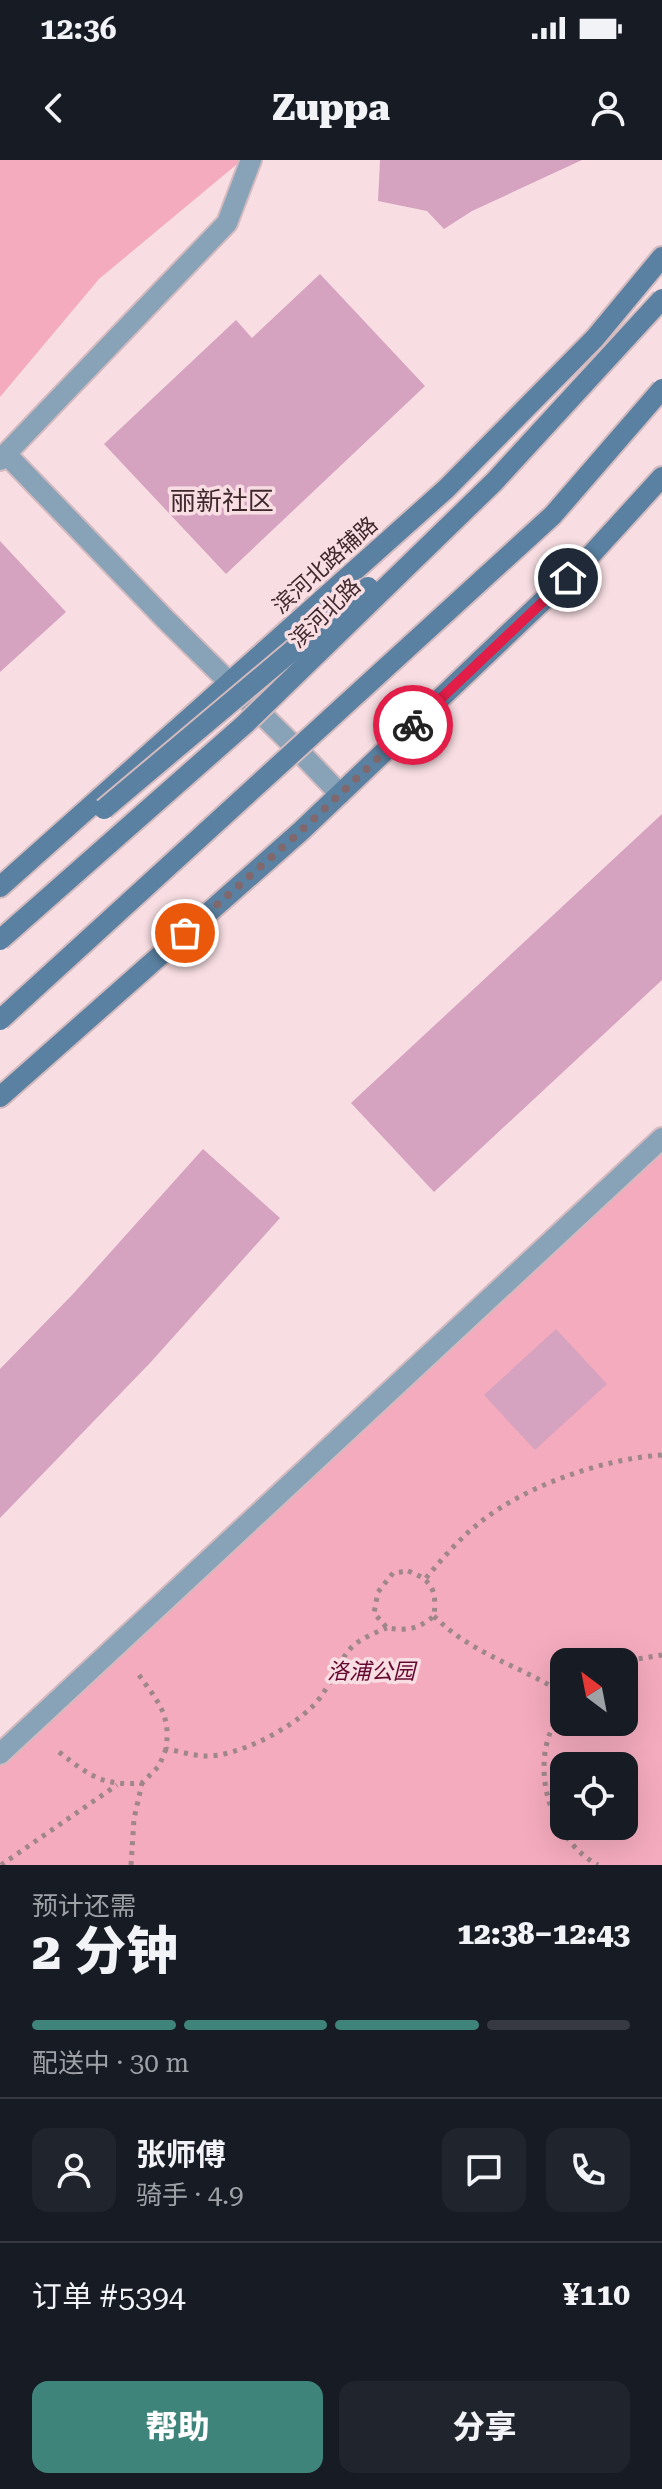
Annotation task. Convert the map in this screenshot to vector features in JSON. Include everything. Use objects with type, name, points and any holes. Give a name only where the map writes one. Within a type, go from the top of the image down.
[{"type":"main road","name":"滨河北路辅路","points":[[0,887],[446,489],[595,338],[662,257]]},
{"type":"main road","name":"滨河北路","points":[[0,940],[245,724],[494,482],[662,299]]},
{"type":"main road","points":[[0,1020],[553,515],[662,389]]},
{"type":"main road","points":[[0,1097],[340,794],[590,556],[662,477]]},
{"type":"main road","points":[[0,900],[494,482]]},
{"type":"street","points":[[251,160],[227,223],[3,457],[340,794]]},
{"type":"street","points":[[0,1754],[662,1138]]},
{"type":"path","points":[[426,1578],[444,1555],[478,1523],[513,1500],[604,1464],[662,1455]]},
{"type":"path","points":[[166,1749],[205,1757],[246,1747],[276,1735],[313,1706],[334,1678],[349,1650],[366,1637],[387,1628],[405,1631],[419,1628],[434,1616],[436,1597],[426,1578],[408,1571],[393,1573],[378,1592],[374,1613],[387,1628]]},
{"type":"path","points":[[434,1616],[451,1633],[476,1650],[550,1685]]},
{"type":"path","points":[[118,1645],[162,1709],[169,1730],[159,1766],[142,1783],[134,1819],[131,1865]]},
{"type":"path","points":[[638,1659],[662,1655]]},
{"type":"path","points":[[30,1727],[90,1776],[117,1785],[142,1783]]},
{"type":"path","points":[[550,1734],[544,1761],[547,1797],[561,1830],[588,1859],[598,1865]]},
{"type":"path","points":[[1,1865],[117,1785]]},
{"type":"green space","points":[[0,160],[242,160],[99,279],[0,397]]},
{"type":"green space","name":"洛浦公园","points":[[662,1138],[662,1865],[0,1865],[0,1754]]},
{"type":"building","points":[[380,160],[582,160],[472,211],[444,229],[427,211],[378,201]]},
{"type":"building","points":[[320,274],[425,386],[226,574],[104,444],[236,320],[252,338]]},
{"type":"building","points":[[0,541],[66,612],[0,672]]},
{"type":"building","points":[[662,814],[662,980],[434,1192],[351,1103]]},
{"type":"building","points":[[203,1149],[280,1218],[150,1363],[0,1518],[0,1369],[73,1294]]},
{"type":"building","points":[[556,1329],[607,1384],[535,1450],[484,1395]]},
{"type":"way so far","points":[[185,933],[301,831],[413,725]]},
{"type":"district","name":"丽新社区","points":[[222,501]]},
{"type":"route","points":[[413,725],[568,578]]}]
